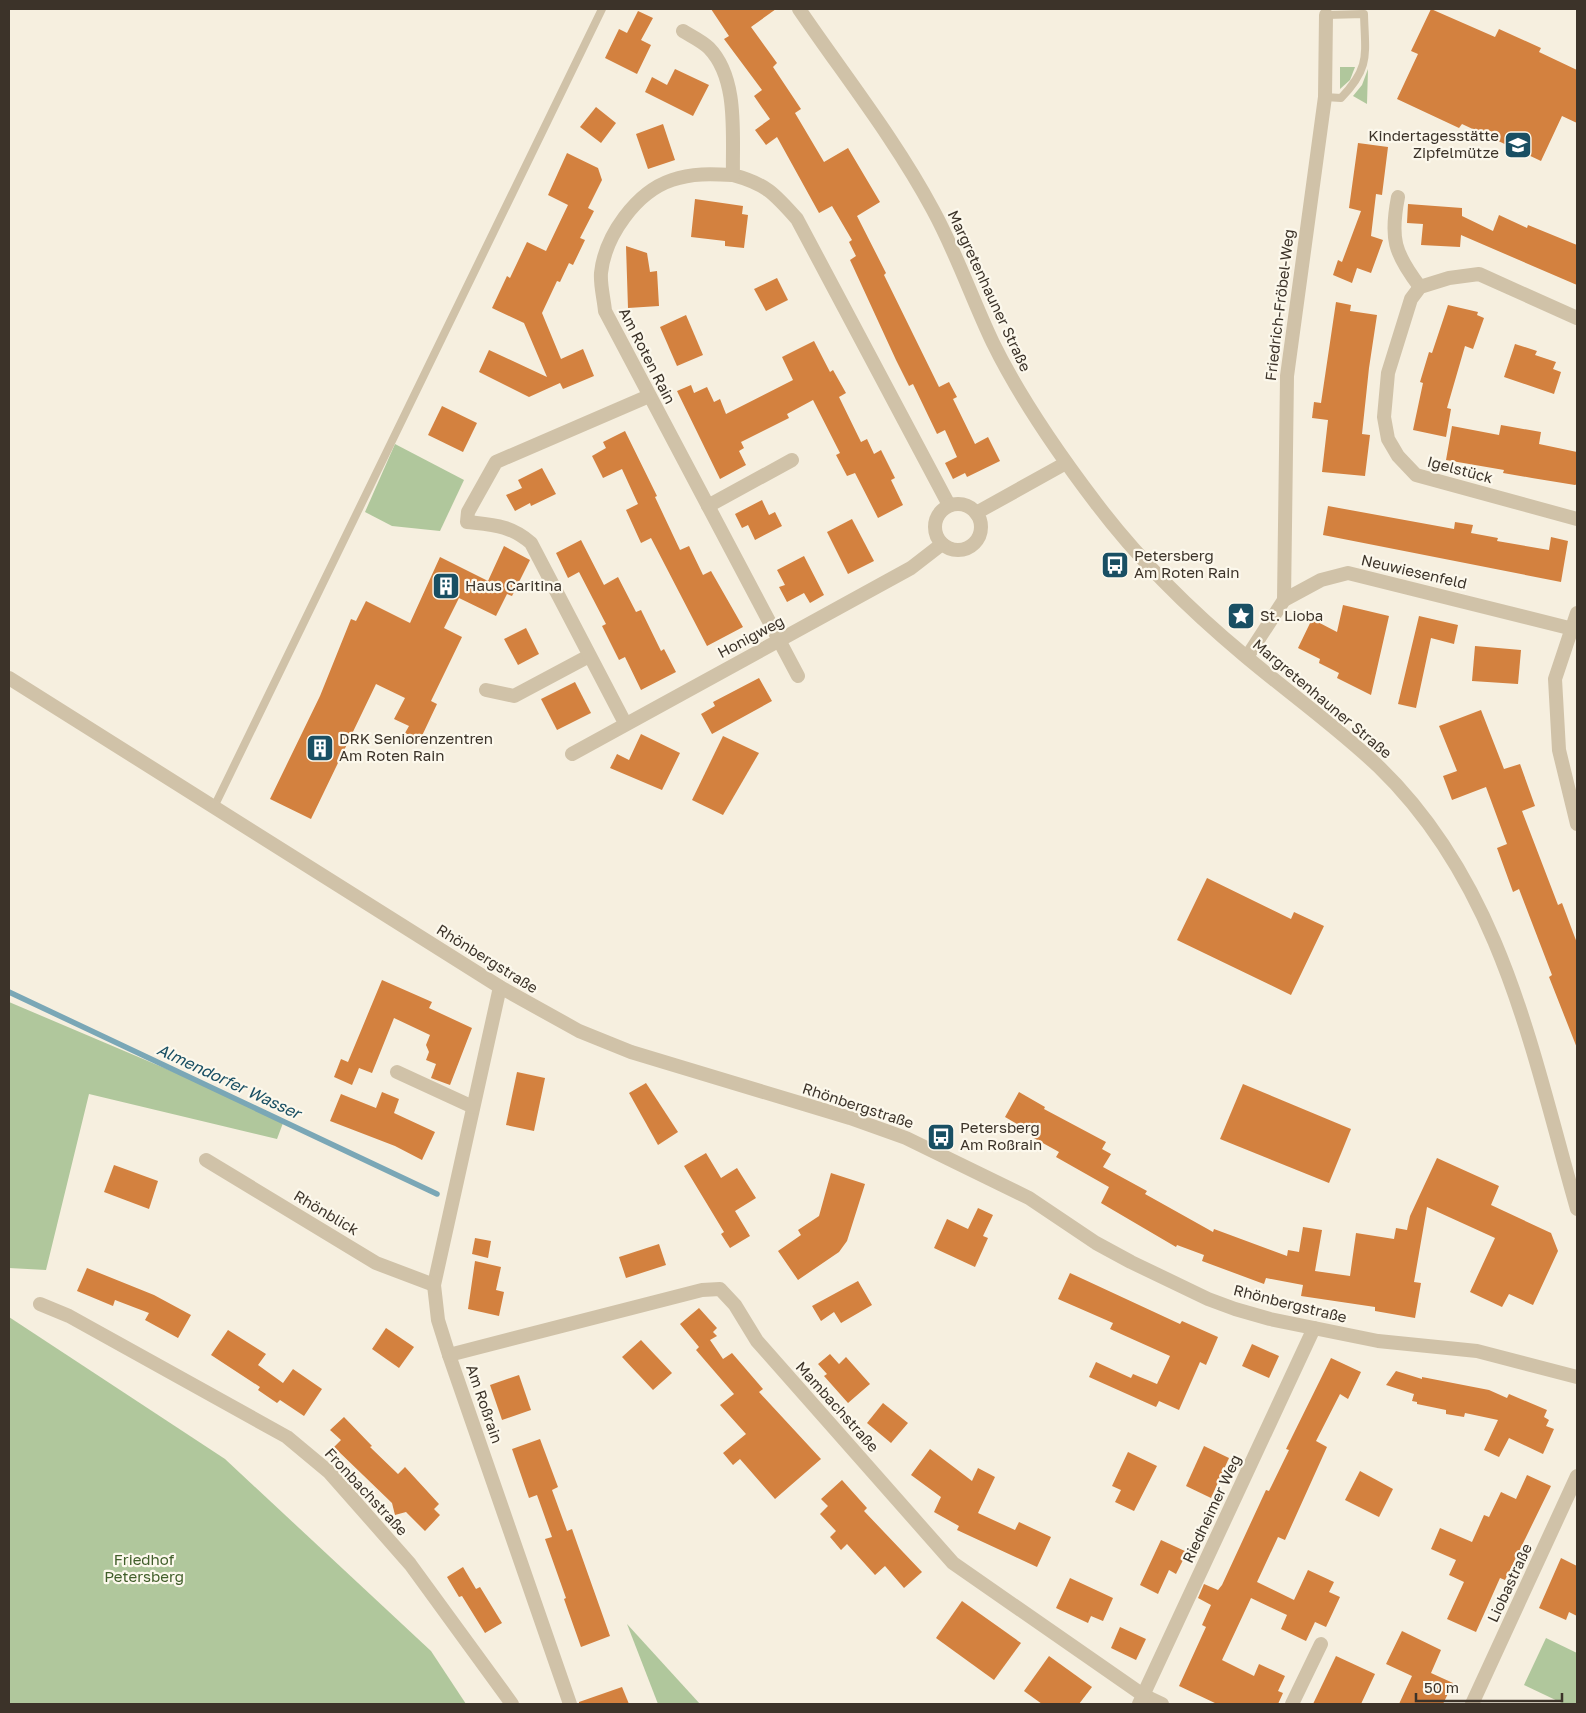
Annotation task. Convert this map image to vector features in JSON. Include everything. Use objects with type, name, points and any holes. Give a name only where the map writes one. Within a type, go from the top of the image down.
[{"type":"street","name":"Margretenhauner Straße","points":[[799,9],[901,156],[934,212],[994,345],[1034,416],[1098,507],[1140,557],[1197,615],[1348,739],[1381,769],[1414,805],[1443,844],[1462,875],[1504,962],[1525,1018],[1577,1209]]},
{"type":"street","name":"Friedrich-Fröbel-Weg","points":[[1284,600],[1287,376],[1325,96],[1326,15]]},
{"type":"street","points":[[683,31],[708,47],[716,58],[726,80],[732,123],[732,175]]},
{"type":"street","name":"Am Roten Rain","points":[[798,676],[605,311],[601,275],[604,255],[611,239],[635,203],[671,180],[699,174],[732,175],[758,182],[776,196],[797,218],[949,505]]},
{"type":"street","points":[[1398,197],[1393,223],[1396,248],[1406,269],[1420,287],[1449,278],[1479,274],[1577,318]]},
{"type":"street","name":"Igelstück","points":[[1420,287],[1411,300],[1388,373],[1384,418],[1388,438],[1398,456],[1416,475],[1577,519]]},
{"type":"street","points":[[625,723],[531,543],[518,532],[503,526],[467,522],[468,512],[496,462],[649,396]]},
{"type":"street","points":[[708,506],[792,460]]},
{"type":"street","points":[[976,512],[1066,463]]},
{"type":"street","points":[[964,504],[976,512],[980,521],[981,531],[977,540],[970,547],[960,550],[950,549],[942,544],[936,536],[934,527],[936,518],[941,510],[949,505],[964,504]]},
{"type":"street","name":"Honigweg","points":[[572,754],[625,723],[911,568],[942,544]]},
{"type":"street","name":"Neuwiesenfeld","points":[[1246,657],[1284,600],[1321,580],[1348,573],[1574,629]]},
{"type":"street","points":[[1577,613],[1574,629],[1555,679],[1559,750],[1577,824]]},
{"type":"street","points":[[486,690],[514,696],[589,656]]},
{"type":"street","name":"Rhönbergstraße","points":[[9,678],[500,987],[579,1031],[631,1052],[850,1118],[906,1138],[1029,1198],[1096,1243],[1182,1287],[1235,1309],[1378,1341],[1477,1351],[1577,1376]]},
{"type":"street","name":"Am Roßrain","points":[[500,987],[434,1285],[438,1320],[570,1704]]},
{"type":"street","points":[[397,1072],[473,1107]]},
{"type":"street","name":"Rhönblick","points":[[206,1160],[376,1262],[434,1285]]},
{"type":"street","name":"Mambachstraße","points":[[450,1355],[702,1290],[720,1289],[735,1305],[757,1341],[953,1563],[1141,1700],[1162,1704]]},
{"type":"street","name":"Fronbachstraße","points":[[40,1304],[69,1316],[287,1437],[329,1472],[410,1564],[512,1704]]},
{"type":"street","name":"Riedheimer Weg","points":[[1141,1700],[1314,1328]]},
{"type":"street","name":"Liobastraße","points":[[1472,1704],[1577,1476]]},
{"type":"street","points":[[1292,1704],[1322,1644]]},
{"type":"lane","points":[[214,807],[602,9]]},
{"type":"lane","points":[[1325,96],[1341,98],[1357,82],[1365,63],[1364,14],[1326,15]]},
{"type":"green space","points":[[1340,67],[1355,67],[1350,80],[1340,89]]},
{"type":"green space","points":[[1368,69],[1367,104],[1353,96],[1362,85]]},
{"type":"green space","points":[[395,444],[464,480],[440,531],[392,526],[365,512]]},
{"type":"green space","points":[[9,1002],[195,1081],[283,1123],[277,1139],[89,1094],[46,1270],[9,1268]]},
{"type":"green space","name":"Friedhof Petersberg","points":[[9,1317],[225,1459],[431,1651],[466,1704],[9,1704]]},
{"type":"green space","points":[[627,1624],[700,1704],[658,1704]]},
{"type":"green space","points":[[1546,1638],[1577,1653],[1577,1704],[1564,1704],[1524,1685]]},
{"type":"building","points":[[711,9],[776,9],[751,27],[777,63],[773,67],[801,109],[795,113],[824,162],[848,148],[880,202],[857,216],[886,273],[884,275],[939,387],[949,382],[957,397],[953,399],[975,444],[988,437],[1000,461],[967,477],[965,473],[953,479],[945,463],[957,457],[945,430],[937,434],[913,384],[909,386],[896,360],[850,260],[856,256],[849,242],[852,240],[832,206],[819,213],[777,137],[766,145],[755,130],[770,119],[754,96],[762,90],[724,39],[729,36]]},
{"type":"building","points":[[1431,9],[1495,37],[1499,29],[1541,48],[1539,52],[1577,70],[1577,123],[1562,116],[1541,161],[1462,124],[1459,128],[1397,99],[1418,54],[1411,51]]},
{"type":"building","points":[[638,11],[653,18],[641,40],[651,45],[637,74],[605,58],[619,29],[627,33]]},
{"type":"building","points":[[675,69],[709,85],[693,116],[645,92],[652,77],[667,85]]},
{"type":"building","points":[[596,107],[616,123],[601,143],[580,127]]},
{"type":"building","points":[[663,124],[675,160],[648,169],[636,134]]},
{"type":"building","points":[[1358,143],[1388,147],[1382,195],[1376,194],[1371,236],[1383,240],[1371,273],[1357,268],[1352,283],[1333,275],[1338,260],[1342,262],[1361,211],[1349,208]]},
{"type":"building","points":[[567,153],[598,168],[602,180],[588,208],[594,211],[580,238],[585,240],[573,265],[569,263],[560,282],[557,281],[542,313],[561,359],[583,349],[594,376],[563,389],[560,383],[529,397],[479,372],[489,350],[547,377],[524,323],[492,308],[507,276],[510,278],[527,242],[546,251],[568,205],[548,195]]},
{"type":"building","points":[[695,199],[743,206],[742,214],[748,215],[744,248],[725,246],[725,241],[691,237]]},
{"type":"building","points":[[1408,204],[1462,208],[1462,216],[1493,231],[1499,215],[1527,228],[1528,225],[1577,245],[1577,285],[1461,235],[1460,247],[1421,245],[1423,224],[1407,223]]},
{"type":"building","points":[[626,246],[647,253],[650,272],[657,271],[659,306],[628,308]]},
{"type":"building","points":[[777,278],[788,300],[766,311],[754,289]]},
{"type":"building","points":[[1336,302],[1351,305],[1350,311],[1377,315],[1362,434],[1370,435],[1365,476],[1322,472],[1328,420],[1312,418],[1314,402],[1321,403]]},
{"type":"building","points":[[1448,305],[1478,312],[1477,315],[1484,318],[1473,349],[1465,346],[1447,408],[1451,409],[1446,437],[1413,430],[1423,383],[1420,382],[1429,352],[1432,353]]},
{"type":"building","points":[[686,315],[703,355],[677,366],[660,327]]},
{"type":"building","points":[[814,341],[830,372],[833,370],[846,393],[839,397],[861,442],[867,439],[874,454],[881,450],[895,478],[891,480],[903,505],[878,518],[855,473],[847,476],[836,455],[840,453],[813,400],[787,414],[789,418],[741,442],[744,448],[739,451],[746,465],[720,479],[677,391],[691,385],[694,393],[707,387],[714,402],[720,399],[726,414],[793,380],[782,357]]},
{"type":"building","points":[[1515,344],[1537,351],[1535,355],[1556,362],[1553,369],[1561,372],[1554,394],[1504,377]]},
{"type":"building","points":[[442,406],[477,423],[463,452],[428,435]]},
{"type":"building","points":[[1501,425],[1541,432],[1539,444],[1577,452],[1577,484],[1503,473],[1504,470],[1446,460],[1452,426],[1499,435]]},
{"type":"building","points":[[625,431],[657,496],[655,497],[680,550],[689,546],[703,575],[711,571],[743,627],[707,646],[651,538],[641,543],[626,510],[638,504],[622,469],[603,478],[592,456],[606,448],[603,442]]},
{"type":"building","points":[[542,468],[556,494],[531,506],[530,503],[515,511],[506,495],[522,488],[518,480]]},
{"type":"building","points":[[762,500],[769,515],[775,512],[782,526],[755,540],[748,525],[742,528],[735,514]]},
{"type":"building","points":[[1328,506],[1454,529],[1455,522],[1473,525],[1471,533],[1498,538],[1497,541],[1549,550],[1551,537],[1568,541],[1561,582],[1323,535]]},
{"type":"building","points":[[852,519],[874,561],[848,574],[827,532]]},
{"type":"building","points":[[581,540],[604,585],[618,577],[636,612],[641,610],[661,651],[664,649],[676,672],[641,690],[625,657],[619,660],[602,626],[606,624],[579,572],[568,578],[556,553]]},
{"type":"building","points":[[504,546],[530,560],[512,596],[507,594],[496,616],[459,598],[444,628],[462,637],[431,701],[437,704],[420,740],[405,733],[409,726],[394,719],[405,698],[376,684],[311,819],[270,799],[320,696],[351,619],[356,621],[366,601],[410,623],[440,557],[488,581]]},
{"type":"building","points":[[804,556],[824,595],[810,603],[804,593],[787,602],[779,587],[785,585],[777,570]]},
{"type":"building","points":[[1343,605],[1389,616],[1371,695],[1337,678],[1339,673],[1319,663],[1320,659],[1298,648],[1312,619],[1337,632]]},
{"type":"building","points":[[1419,616],[1458,625],[1454,644],[1431,638],[1416,708],[1398,704]]},
{"type":"building","points":[[526,628],[539,654],[518,665],[504,639]]},
{"type":"building","points":[[1475,646],[1521,650],[1518,684],[1472,681]]},
{"type":"building","points":[[759,678],[772,701],[712,734],[701,714],[715,706],[713,702]]},
{"type":"building","points":[[575,682],[591,713],[557,730],[541,699]]},
{"type":"building","points":[[1481,710],[1504,769],[1520,764],[1535,806],[1522,811],[1558,905],[1562,903],[1577,943],[1577,1048],[1549,977],[1552,975],[1519,889],[1513,892],[1497,848],[1507,844],[1486,787],[1452,800],[1443,776],[1457,771],[1439,726]]},
{"type":"building","points":[[641,734],[680,753],[662,790],[610,768],[617,754],[629,760]]},
{"type":"building","points":[[723,736],[759,753],[723,815],[692,800]]},
{"type":"building","points":[[1207,878],[1291,919],[1294,912],[1324,926],[1291,995],[1177,940]]},
{"type":"building","points":[[382,980],[432,1002],[429,1008],[472,1028],[450,1085],[431,1078],[436,1064],[426,1060],[429,1052],[426,1045],[430,1035],[394,1018],[372,1073],[359,1068],[352,1085],[334,1077],[341,1059],[348,1062]]},
{"type":"building","points":[[517,1072],[545,1078],[534,1131],[506,1125]]},
{"type":"building","points":[[646,1083],[678,1132],[658,1145],[629,1093]]},
{"type":"building","points":[[1243,1084],[1351,1129],[1329,1183],[1220,1139]]},
{"type":"building","points":[[382,1092],[399,1099],[394,1113],[435,1132],[422,1160],[395,1146],[330,1121],[341,1094],[376,1108]]},
{"type":"building","points":[[1019,1092],[1045,1107],[1044,1109],[1106,1142],[1102,1149],[1111,1154],[1103,1167],[1147,1191],[1145,1194],[1213,1232],[1214,1229],[1287,1256],[1288,1250],[1299,1252],[1303,1227],[1322,1230],[1315,1271],[1350,1276],[1356,1233],[1394,1239],[1396,1228],[1407,1230],[1410,1216],[1437,1158],[1499,1186],[1491,1205],[1551,1233],[1558,1251],[1533,1305],[1509,1294],[1502,1307],[1470,1292],[1495,1238],[1427,1207],[1414,1282],[1421,1283],[1415,1318],[1375,1311],[1375,1307],[1301,1296],[1303,1285],[1266,1278],[1264,1284],[1202,1261],[1204,1255],[1177,1245],[1176,1247],[1101,1203],[1109,1187],[1056,1157],[1059,1152],[1032,1137],[1034,1134],[1005,1117]]},
{"type":"building","points":[[706,1153],[721,1178],[737,1168],[756,1198],[735,1211],[750,1236],[730,1248],[721,1234],[724,1232],[684,1166]]},
{"type":"building","points":[[114,1165],[158,1181],[149,1209],[104,1192]]},
{"type":"building","points":[[831,1173],[865,1184],[847,1241],[839,1252],[798,1280],[778,1251],[801,1235],[798,1230],[819,1216]]},
{"type":"building","points":[[978,1208],[993,1215],[983,1236],[988,1238],[975,1267],[934,1248],[947,1219],[968,1229]]},
{"type":"building","points":[[475,1238],[491,1241],[488,1258],[472,1254]]},
{"type":"building","points":[[659,1244],[666,1265],[626,1278],[619,1257]]},
{"type":"building","points":[[475,1261],[501,1267],[496,1290],[504,1292],[499,1316],[468,1309]]},
{"type":"building","points":[[87,1268],[154,1295],[191,1315],[178,1338],[145,1320],[149,1313],[115,1300],[113,1306],[77,1291]]},
{"type":"building","points":[[1070,1273],[1180,1324],[1182,1321],[1218,1337],[1206,1365],[1200,1362],[1179,1410],[1159,1401],[1156,1407],[1089,1377],[1096,1362],[1131,1378],[1133,1374],[1157,1384],[1170,1356],[1110,1329],[1113,1323],[1058,1299]]},
{"type":"building","points":[[858,1281],[872,1305],[841,1323],[834,1312],[821,1321],[812,1306]]},
{"type":"building","points":[[699,1308],[717,1328],[713,1332],[717,1336],[710,1340],[723,1359],[732,1353],[763,1389],[759,1392],[821,1459],[775,1499],[740,1459],[733,1465],[723,1453],[746,1434],[720,1405],[734,1394],[696,1350],[699,1347],[680,1324]]},
{"type":"building","points":[[386,1328],[414,1347],[399,1368],[372,1349]]},
{"type":"building","points":[[228,1330],[266,1354],[258,1365],[283,1383],[293,1369],[322,1389],[304,1416],[280,1400],[277,1403],[258,1390],[260,1387],[211,1355]]},
{"type":"building","points":[[641,1340],[672,1373],[653,1390],[622,1357]]},
{"type":"building","points":[[1252,1344],[1279,1356],[1269,1378],[1242,1366]]},
{"type":"building","points":[[830,1354],[839,1364],[846,1357],[870,1384],[848,1403],[824,1376],[827,1374],[818,1364]]},
{"type":"building","points":[[1331,1358],[1361,1372],[1348,1399],[1340,1394],[1316,1441],[1327,1447],[1285,1540],[1278,1537],[1257,1582],[1294,1600],[1308,1570],[1334,1582],[1329,1592],[1340,1597],[1326,1627],[1315,1622],[1306,1641],[1281,1629],[1287,1615],[1251,1598],[1222,1660],[1254,1676],[1259,1664],[1285,1676],[1278,1691],[1283,1693],[1278,1704],[1217,1704],[1179,1686],[1206,1627],[1202,1625],[1211,1605],[1198,1598],[1204,1584],[1218,1590],[1222,1585],[1266,1490],[1269,1491],[1289,1450],[1286,1449]]},
{"type":"building","points":[[1396,1371],[1422,1379],[1422,1377],[1489,1390],[1507,1398],[1509,1394],[1547,1410],[1544,1417],[1549,1420],[1546,1426],[1554,1429],[1543,1454],[1509,1438],[1499,1457],[1484,1450],[1498,1420],[1465,1413],[1464,1417],[1446,1414],[1446,1410],[1417,1404],[1417,1402],[1412,1401],[1414,1394],[1386,1385]]},
{"type":"building","points":[[519,1375],[531,1410],[502,1420],[490,1385]]},
{"type":"building","points":[[883,1403],[908,1423],[891,1443],[867,1423]]},
{"type":"building","points":[[344,1417],[372,1446],[370,1447],[398,1474],[405,1467],[439,1504],[434,1509],[440,1515],[425,1531],[406,1512],[395,1515],[392,1503],[334,1447],[341,1440],[330,1430]]},
{"type":"building","points":[[540,1439],[558,1487],[552,1490],[567,1531],[572,1529],[610,1636],[581,1647],[545,1539],[552,1537],[537,1495],[529,1498],[512,1449]]},
{"type":"building","points":[[1204,1446],[1229,1458],[1211,1498],[1186,1486]]},
{"type":"building","points":[[930,1449],[972,1481],[978,1468],[995,1477],[978,1513],[1015,1530],[1019,1522],[1051,1537],[1037,1567],[957,1530],[959,1526],[934,1512],[941,1497],[911,1475]]},
{"type":"building","points":[[1128,1452],[1157,1466],[1134,1511],[1115,1502],[1121,1490],[1112,1486]]},
{"type":"building","points":[[1360,1471],[1393,1489],[1379,1517],[1345,1500]]},
{"type":"building","points":[[1527,1475],[1551,1486],[1505,1580],[1500,1578],[1476,1632],[1447,1619],[1464,1582],[1449,1575],[1456,1560],[1431,1549],[1440,1528],[1472,1542],[1484,1515],[1489,1517],[1501,1492],[1516,1499]]},
{"type":"building","points":[[842,1480],[867,1508],[864,1511],[922,1572],[904,1588],[885,1566],[875,1575],[847,1544],[841,1550],[830,1537],[836,1531],[820,1514],[828,1506],[821,1499]]},
{"type":"building","points":[[1161,1540],[1187,1552],[1176,1574],[1169,1570],[1158,1594],[1140,1585]]},
{"type":"building","points":[[1561,1558],[1577,1566],[1577,1616],[1569,1612],[1566,1620],[1539,1608]]},
{"type":"building","points":[[463,1567],[476,1589],[480,1587],[502,1623],[485,1633],[462,1596],[459,1597],[447,1577]]},
{"type":"building","points":[[1070,1578],[1113,1598],[1103,1621],[1091,1616],[1088,1623],[1056,1608]]},
{"type":"building","points":[[962,1601],[1021,1643],[994,1680],[936,1638]]},
{"type":"building","points":[[1120,1627],[1146,1639],[1136,1660],[1111,1648]]},
{"type":"building","points":[[1402,1631],[1441,1650],[1431,1673],[1453,1683],[1443,1704],[1399,1704],[1412,1676],[1386,1664]]},
{"type":"building","points":[[1049,1656],[1092,1687],[1079,1704],[1042,1704],[1024,1691]]},
{"type":"building","points":[[1336,1656],[1375,1674],[1361,1704],[1313,1704]]},
{"type":"building","points":[[622,1687],[629,1704],[579,1704],[579,1702]]},
{"type":"waterway","name":"Almendorfer Wasser","points":[[9,992],[437,1194]]},
{"type":"place","name":"Kindertagesstätte Zipfelmütze","points":[[1518,145]]},
{"type":"place","name":"Petersberg Am Roten Rain","points":[[1115,565]]},
{"type":"place","name":"Haus Caritina","points":[[446,586]]},
{"type":"place","name":"St. Lioba","points":[[1241,616]]},
{"type":"place","name":"DRK Seniorenzentren Am Roten Rain","points":[[320,748]]},
{"type":"place","name":"Petersberg Am Roßrain","points":[[941,1137]]}]
